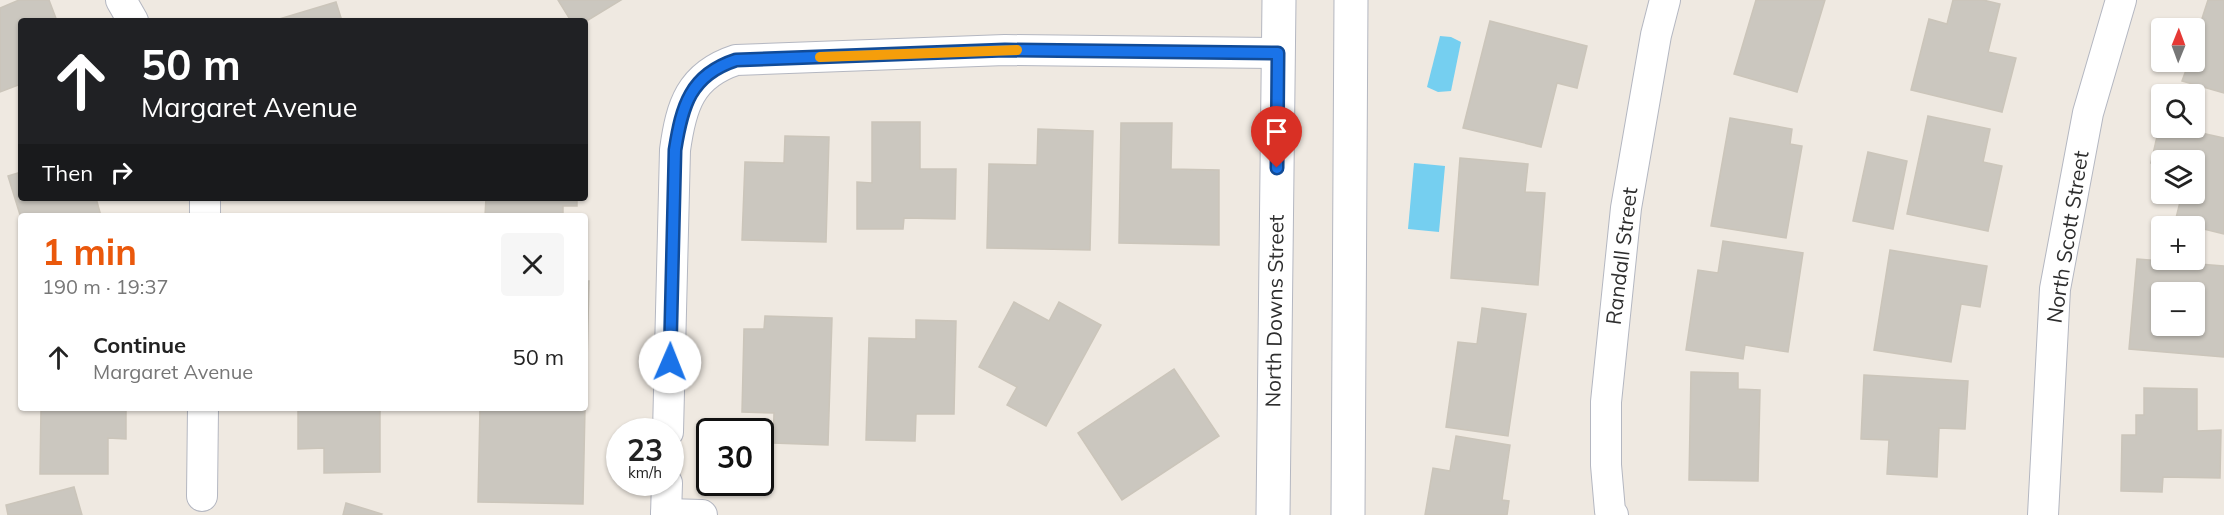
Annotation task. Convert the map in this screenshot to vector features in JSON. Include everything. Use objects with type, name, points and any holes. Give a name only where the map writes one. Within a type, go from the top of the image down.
[{"type":"street","points":[[121,0],[131,18]]},
{"type":"street","name":"North Downs Street","points":[[1273,515],[1279,0]]},
{"type":"street","points":[[1348,515],[1351,0]]},
{"type":"street","name":"Randall Street","points":[[1612,515],[1606,465],[1606,402],[1625,219],[1656,35],[1665,0]]},
{"type":"street","name":"North Scott Street","points":[[2043,515],[2055,289],[2088,113],[2121,0]]},
{"type":"street","points":[[668,418],[675,150],[679,120],[696,85],[716,67],[736,60],[1005,50],[1278,53]]},
{"type":"street","points":[[202,496],[203,411]]},
{"type":"street","points":[[667,496],[666,514],[702,515]]},
{"type":"water","points":[[1440,36],[1451,37],[1461,42],[1451,91],[1438,92],[1427,87]]},
{"type":"water","points":[[1414,163],[1445,166],[1439,232],[1408,229]]},
{"type":"building","points":[[19,0],[49,0],[56,18],[18,18],[18,85],[0,92],[0,8]]},
{"type":"building","points":[[558,0],[621,0],[588,20],[588,18],[569,18]]},
{"type":"building","points":[[1756,0],[1825,0],[1797,92],[1734,74]]},
{"type":"building","points":[[1953,0],[1983,0],[2000,4],[1988,52],[2016,58],[2002,112],[1911,90],[1929,19],[1947,24]]},
{"type":"building","points":[[2208,0],[2224,0],[2224,93],[2205,88],[2205,84],[2182,81],[2185,72],[2205,72],[2205,18],[2202,18]]},
{"type":"building","points":[[336,2],[341,18],[282,18]]},
{"type":"building","points":[[1490,21],[1587,46],[1577,88],[1557,83],[1541,147],[1463,128]]},
{"type":"building","points":[[1928,116],[1990,129],[1983,162],[2002,166],[1988,231],[1907,214]]},
{"type":"building","points":[[1730,118],[1792,129],[1790,144],[1802,146],[1786,238],[1711,226]]},
{"type":"building","points":[[872,122],[920,122],[920,169],[956,169],[955,219],[904,218],[903,229],[857,229],[857,182],[872,183]]},
{"type":"building","points":[[1121,123],[1172,123],[1171,169],[1219,170],[1219,245],[1119,243]]},
{"type":"building","points":[[1038,129],[1093,131],[1090,250],[987,248],[989,164],[1037,165]]},
{"type":"building","points":[[2205,134],[2224,138],[2224,234],[2205,229],[2205,216],[2176,216],[2180,204],[2205,204],[2205,150],[2154,150],[2157,138],[2205,138]]},
{"type":"building","points":[[785,136],[829,137],[826,242],[742,240],[745,162],[784,163]]},
{"type":"building","points":[[1868,152],[1907,161],[1893,229],[1853,221]]},
{"type":"building","points":[[1460,158],[1528,164],[1525,192],[1545,193],[1538,285],[1451,278]]},
{"type":"building","points":[[18,173],[18,201],[97,201],[100,213],[19,213],[8,176]]},
{"type":"building","points":[[486,201],[577,201],[577,206],[563,206],[563,213],[485,213]]},
{"type":"building","points":[[1723,241],[1803,253],[1788,352],[1745,345],[1743,359],[1686,350],[1698,270],[1718,273]]},
{"type":"building","points":[[1890,250],[1987,266],[1980,307],[1961,304],[1951,362],[1874,350]]},
{"type":"building","points":[[2137,259],[2151,260],[2151,270],[2205,270],[2205,264],[2224,266],[2224,357],[2129,349]]},
{"type":"building","points":[[1014,302],[1049,321],[1059,302],[1101,325],[1046,426],[1007,405],[1017,387],[979,367]]},
{"type":"building","points":[[1482,308],[1526,314],[1508,436],[1446,427],[1458,342],[1477,344]]},
{"type":"building","points":[[765,316],[832,318],[828,445],[774,443],[774,413],[742,412],[744,329],[764,329]]},
{"type":"building","points":[[916,320],[956,321],[954,414],[916,414],[915,441],[866,440],[869,338],[916,339]]},
{"type":"building","points":[[1174,369],[1219,436],[1122,500],[1078,433]]},
{"type":"building","points":[[1691,372],[1738,373],[1738,389],[1760,390],[1758,481],[1689,480]]},
{"type":"building","points":[[1864,375],[1968,381],[1965,429],[1939,428],[1937,477],[1887,474],[1889,440],[1861,439]]},
{"type":"building","points":[[2144,388],[2197,389],[2197,431],[2221,430],[2220,478],[2163,477],[2162,492],[2121,491],[2122,435],[2136,435],[2136,415],[2144,415]]},
{"type":"building","points":[[41,411],[126,411],[126,439],[108,438],[108,474],[40,474]]},
{"type":"building","points":[[298,411],[380,411],[380,472],[324,473],[324,448],[298,449]]},
{"type":"building","points":[[480,411],[585,411],[583,504],[478,502]]},
{"type":"building","points":[[1456,436],[1510,445],[1502,500],[1509,501],[1507,515],[1425,515],[1433,468],[1450,471]]},
{"type":"building","points":[[74,487],[82,515],[8,515],[6,505]]},
{"type":"building","points":[[346,503],[382,514],[343,515]]},
{"type":"slow traffic","points":[[820,57],[1017,50]]},
{"type":"route","points":[[670,362],[675,150],[679,120],[696,85],[716,67],[736,60],[1005,50],[1278,53],[1277,168]]}]
